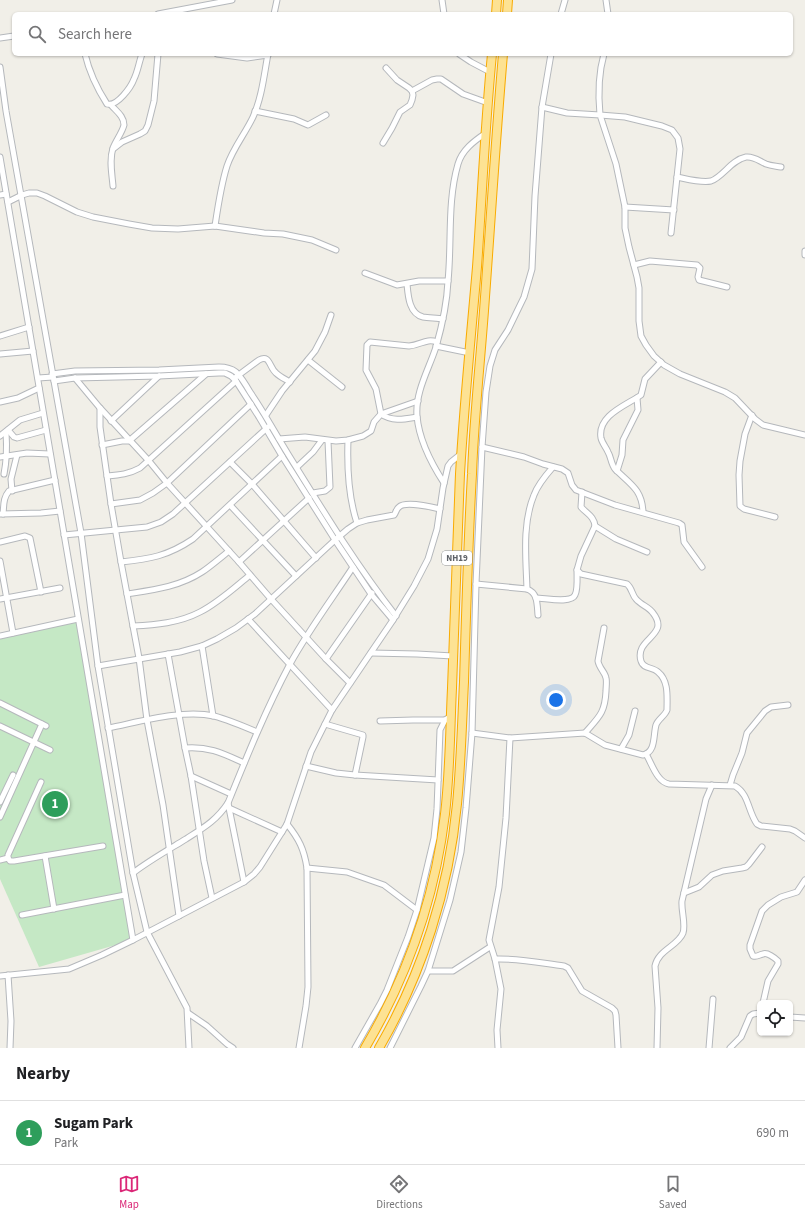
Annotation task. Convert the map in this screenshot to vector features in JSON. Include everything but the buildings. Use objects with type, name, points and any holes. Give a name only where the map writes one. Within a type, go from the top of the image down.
[{"type":"highway","points":[[496,12],[497,0]]},
{"type":"highway","points":[[507,12],[508,0]]},
{"type":"highway","name":"NH19","points":[[365,1048],[394,994],[417,937],[425,912],[437,862],[445,812],[461,454],[492,56]]},
{"type":"highway","name":"NH19","points":[[379,1048],[402,1005],[427,944],[450,858],[457,803],[473,440],[503,56]]},
{"type":"street","points":[[169,12],[232,0]]},
{"type":"street","points":[[274,12],[276,0]]},
{"type":"street","points":[[442,0],[444,12]]},
{"type":"street","points":[[562,12],[565,0]]},
{"type":"street","points":[[606,0],[608,12]]},
{"type":"street","points":[[0,38],[12,36]]},
{"type":"street","points":[[86,56],[107,104],[111,105],[124,121],[124,125],[113,149],[111,164],[113,186]]},
{"type":"street","points":[[111,105],[120,98],[134,80],[141,56]]},
{"type":"street","points":[[113,149],[122,142],[145,131],[148,125],[154,101],[158,56]]},
{"type":"street","points":[[232,56],[247,58],[261,56]]},
{"type":"street","points":[[215,226],[227,165],[234,148],[255,111],[264,79],[268,56]]},
{"type":"street","points":[[462,56],[490,72]]},
{"type":"street","points":[[390,1048],[422,986],[428,971],[450,900],[461,852],[472,733],[476,584],[486,392],[490,366],[495,350],[508,330],[524,297],[532,269],[535,196],[542,107],[551,56]]},
{"type":"street","points":[[604,56],[599,75],[598,93],[600,115],[616,164],[625,207],[625,228],[639,288],[639,321],[641,336],[654,356],[661,362],[680,374],[725,392],[735,398],[763,425],[805,435]]},
{"type":"street","points":[[0,67],[6,111],[81,533],[98,666],[133,873],[147,932],[185,1003],[188,1013],[189,1048]]},
{"type":"street","points":[[383,143],[400,112],[410,105],[413,95],[409,88],[397,80],[386,68]]},
{"type":"street","points":[[412,91],[432,80],[442,79],[463,94],[488,103]]},
{"type":"street","points":[[542,107],[567,113],[625,117],[672,130],[678,138],[680,149],[671,234]]},
{"type":"street","points":[[255,111],[294,119],[308,125],[326,115]]},
{"type":"street","points":[[444,483],[424,446],[417,417],[418,400],[437,344],[443,319],[448,281],[451,204],[454,179],[459,162],[464,152],[472,143],[486,133]]},
{"type":"street","points":[[0,157],[133,940]]},
{"type":"street","points":[[677,177],[694,180],[711,180],[718,177],[731,165],[745,157],[756,158],[767,165],[781,166]]},
{"type":"street","points":[[0,195],[6,194]]},
{"type":"street","points":[[8,202],[22,195],[41,194],[77,212],[93,217],[129,224],[152,228],[178,229],[215,226],[264,233],[283,234],[312,240],[336,250]]},
{"type":"street","points":[[625,207],[674,210]]},
{"type":"street","points":[[634,265],[650,262],[697,265],[700,268],[699,280],[727,287]]},
{"type":"street","points":[[365,273],[397,285],[419,281],[448,281]]},
{"type":"street","points":[[407,284],[410,302],[413,310],[418,315],[443,319]]},
{"type":"street","points":[[266,415],[321,341],[332,314]]},
{"type":"street","points":[[0,336],[29,327]]},
{"type":"street","points":[[417,417],[397,419],[386,418],[381,414],[376,389],[366,370],[368,343],[373,342],[409,346],[428,340],[470,353]]},
{"type":"street","points":[[0,354],[33,351]]},
{"type":"street","points":[[108,476],[122,475],[131,472],[149,461],[238,375],[258,360],[266,358],[276,373],[290,382]]},
{"type":"street","points":[[308,360],[342,387]]},
{"type":"street","points":[[643,512],[641,498],[637,490],[612,465],[609,453],[602,440],[601,433],[612,413],[641,395],[645,379],[661,362]]},
{"type":"street","points":[[53,377],[75,371],[159,370],[219,367],[227,367],[235,371],[266,415],[279,439],[340,536],[395,618]]},
{"type":"street","points":[[38,378],[159,376],[225,373],[234,380],[251,404],[335,540],[371,594],[395,618]]},
{"type":"street","points":[[102,445],[129,441],[206,374]]},
{"type":"street","points":[[111,421],[159,376]]},
{"type":"street","points":[[75,378],[111,421],[149,461],[271,599],[350,683]]},
{"type":"street","points":[[0,402],[18,398],[39,388]]},
{"type":"street","points":[[617,471],[620,462],[623,440],[638,410],[637,398]]},
{"type":"street","points":[[279,439],[305,438],[328,441],[348,440],[367,434],[371,431],[374,422],[381,414],[418,400]]},
{"type":"street","points":[[111,504],[140,500],[153,493],[167,482],[251,404]]},
{"type":"street","points":[[100,408],[102,445],[108,476],[111,504],[139,658],[162,798],[179,916]]},
{"type":"street","points":[[0,436],[20,420],[43,413]]},
{"type":"street","points":[[752,415],[745,434],[740,461],[740,506],[744,509],[775,517]]},
{"type":"street","points":[[64,535],[130,530],[147,527],[167,518],[186,503],[271,425]]},
{"type":"street","points":[[7,431],[16,438],[46,430]]},
{"type":"street","points":[[4,474],[8,449],[7,431]]},
{"type":"street","points":[[297,467],[313,452],[322,440]]},
{"type":"street","points":[[348,440],[347,464],[353,510],[357,523]]},
{"type":"street","points":[[313,493],[330,487],[328,441]]},
{"type":"street","points":[[482,447],[524,457],[566,471],[574,488],[582,492],[615,505],[679,523],[682,525],[684,542],[702,567]]},
{"type":"street","points":[[0,457],[36,453],[50,454]]},
{"type":"street","points":[[0,976],[69,969],[133,940],[244,882],[254,874],[287,824],[311,752],[332,710],[395,618],[428,559],[437,529],[448,466],[461,454]]},
{"type":"street","points":[[12,491],[11,479],[17,455]]},
{"type":"street","points":[[121,562],[147,560],[162,556],[180,548],[193,539],[282,456]]},
{"type":"street","points":[[230,462],[252,484],[316,558]]},
{"type":"street","points":[[527,589],[527,538],[530,507],[534,493],[553,467]]},
{"type":"street","points":[[55,480],[12,491],[6,495],[2,514],[60,511]]},
{"type":"street","points":[[536,598],[562,600],[572,599],[575,596],[577,570],[581,556],[595,526],[595,522],[590,514],[581,507],[582,492]]},
{"type":"street","points":[[239,562],[309,498]]},
{"type":"street","points":[[230,505],[296,576]]},
{"type":"street","points":[[98,666],[168,654],[202,646],[230,632],[255,614],[335,540],[357,523],[394,515],[399,507],[404,505],[422,505],[440,509]]},
{"type":"street","points":[[595,526],[616,539],[647,552]]},
{"type":"street","points":[[0,542],[25,536],[30,538],[41,592]]},
{"type":"street","points":[[127,594],[168,587],[186,581],[202,572],[229,551]]},
{"type":"street","points":[[0,561],[13,632]]},
{"type":"street","points":[[244,882],[228,806],[231,794],[267,708],[290,664],[306,637],[353,567]]},
{"type":"street","points":[[472,733],[510,738],[586,733],[601,743],[643,755],[646,754],[653,746],[656,725],[667,710],[667,692],[665,682],[658,671],[642,664],[640,650],[658,628],[657,619],[648,608],[637,600],[630,587],[626,584],[581,574],[577,570]]},
{"type":"street","points":[[133,626],[158,624],[177,620],[199,612],[220,600],[250,575]]},
{"type":"street","points":[[476,584],[531,590],[536,598],[538,615]]},
{"type":"street","points":[[0,600],[60,588]]},
{"type":"street","points":[[326,659],[371,594],[376,590]]},
{"type":"street","points":[[0,636],[78,619]]},
{"type":"street","points":[[248,619],[332,710]]},
{"type":"street","points":[[586,733],[601,714],[605,705],[607,680],[598,661],[604,628]]},
{"type":"street","points":[[202,646],[213,716]]},
{"type":"street","points":[[371,653],[453,656]]},
{"type":"street","points":[[168,654],[191,776],[204,861],[212,898]]},
{"type":"street","points":[[0,703],[44,725],[34,742],[0,817]]},
{"type":"street","points":[[730,786],[747,733],[765,711],[771,708],[788,705]]},
{"type":"street","points":[[621,749],[629,734],[635,711]]},
{"type":"street","points":[[108,728],[179,715],[198,715],[213,716],[257,732]]},
{"type":"street","points":[[380,721],[448,718]]},
{"type":"street","points":[[355,1048],[387,990],[417,910],[434,838],[438,809],[440,730],[448,718]]},
{"type":"street","points":[[325,724],[363,735],[355,775]]},
{"type":"street","points":[[0,726],[50,750]]},
{"type":"street","points":[[498,1048],[498,1022],[502,994],[495,959],[490,947],[489,935],[498,897],[502,860],[510,738]]},
{"type":"street","points":[[185,748],[212,749],[244,764]]},
{"type":"street","points":[[646,754],[660,779],[664,783],[730,786],[740,789],[744,793],[757,824],[790,829],[805,838]]},
{"type":"street","points":[[306,766],[336,773],[438,780]]},
{"type":"street","points":[[0,802],[13,775]]},
{"type":"street","points":[[191,776],[231,794]]},
{"type":"street","points":[[8,858],[41,782]]},
{"type":"street","points":[[657,1048],[658,1008],[655,966],[656,960],[679,938],[682,933],[683,927],[681,907],[706,799],[712,785]]},
{"type":"street","points":[[133,873],[213,822],[228,806]]},
{"type":"street","points":[[228,806],[282,832]]},
{"type":"street","points":[[287,824],[301,844],[305,854],[307,868],[308,987],[299,1048]]},
{"type":"street","points":[[0,860],[8,858],[10,861],[14,861],[103,846]]},
{"type":"street","points":[[684,893],[699,887],[712,875],[723,871],[746,867],[762,847]]},
{"type":"street","points":[[45,856],[54,909]]},
{"type":"street","points":[[307,868],[347,872],[384,885],[417,910]]},
{"type":"street","points":[[764,1000],[767,985],[778,961],[766,953],[759,956],[753,956],[750,945],[764,908],[781,897],[796,892],[805,880]]},
{"type":"street","points":[[22,915],[125,895]]},
{"type":"street","points":[[428,971],[452,971],[490,947]]},
{"type":"street","points":[[495,959],[515,959],[525,962],[564,966],[568,968],[582,991],[615,1011],[618,1048]]},
{"type":"street","points":[[8,975],[12,1021],[10,1048]]},
{"type":"street","points":[[709,1048],[713,999]]},
{"type":"street","points":[[188,1013],[207,1026],[233,1048]]},
{"type":"street","points":[[730,1048],[742,1037],[750,1016],[757,1013]]},
{"type":"street","points":[[793,1017],[805,1018]]},
{"type":"green space","points":[[78,619],[133,940],[39,967],[0,879],[0,639]]},
{"type":"place","name":"Sugam Park","points":[[55,804]]}]
